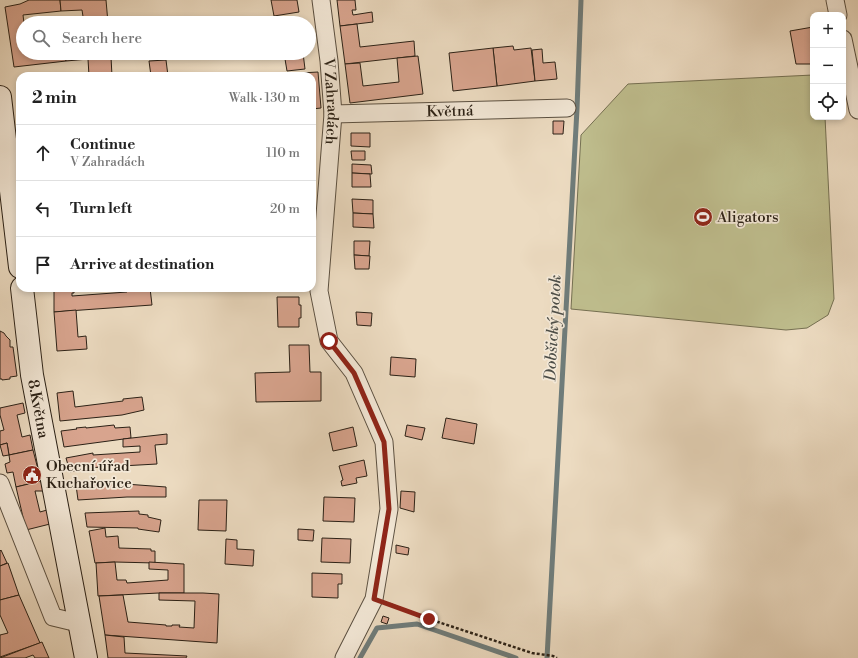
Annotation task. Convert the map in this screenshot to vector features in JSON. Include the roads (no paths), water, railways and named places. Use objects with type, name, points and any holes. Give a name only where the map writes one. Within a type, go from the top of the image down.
[{"type":"main road","points":[[1,111],[16,234]]},
{"type":"main road","name":"8.Května","points":[[22,292],[32,375],[78,623],[86,658]]},
{"type":"street","name":"V Zahradách","points":[[321,0],[329,61],[333,114],[320,291],[329,341],[354,373],[384,442],[389,509],[374,599],[344,658]]},
{"type":"street","points":[[835,0],[837,12]]},
{"type":"street","points":[[845,48],[858,110]]},
{"type":"street","name":"Květná","points":[[333,114],[567,108]]},
{"type":"street","points":[[0,483],[53,617],[78,623]]},
{"type":"waterway","name":"Dobšický potok","points":[[547,658],[577,109],[581,0]]},
{"type":"waterway","points":[[360,658],[377,628],[417,624],[516,658]]},
{"type":"place","name":"Aligators","points":[[703,217]]},
{"type":"place","name":"Obecní úřad Kuchařovice","points":[[32,475]]}]
